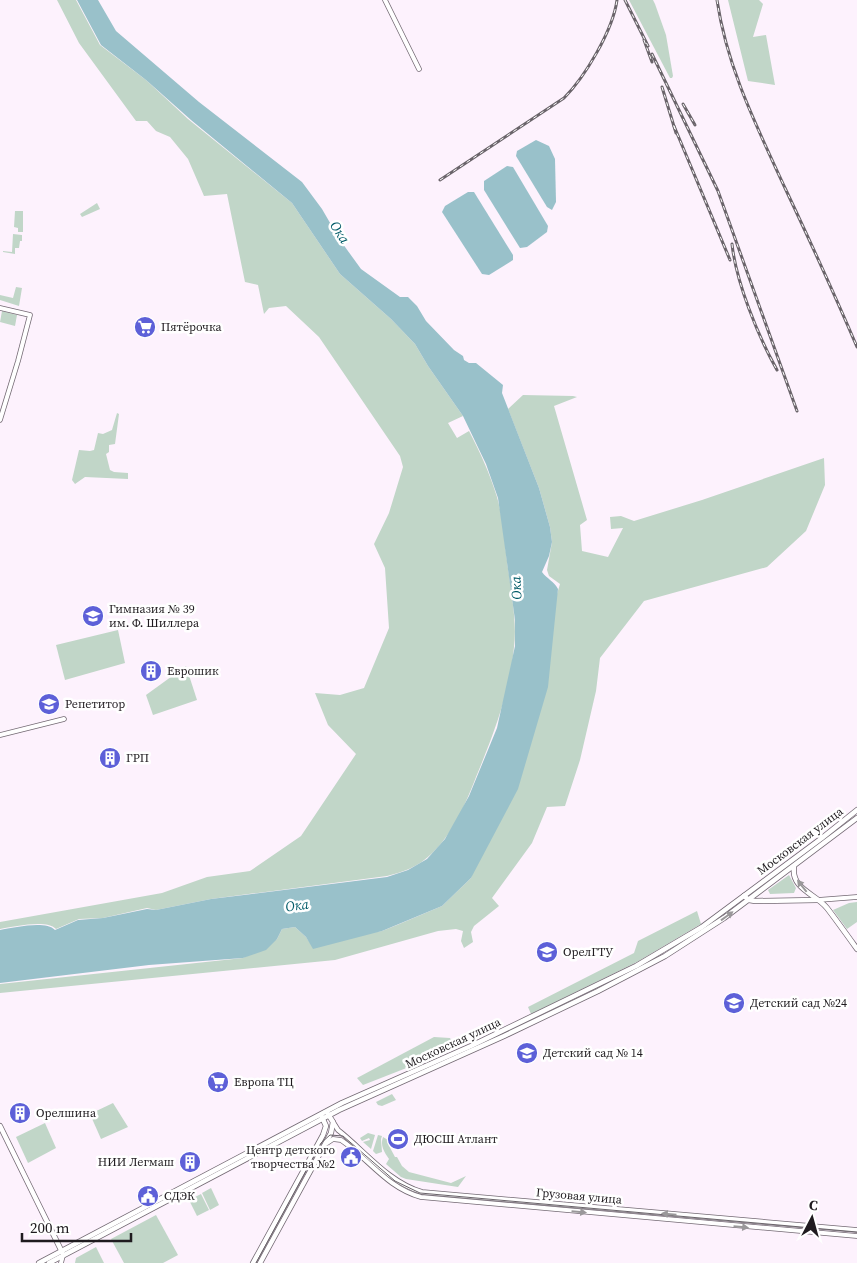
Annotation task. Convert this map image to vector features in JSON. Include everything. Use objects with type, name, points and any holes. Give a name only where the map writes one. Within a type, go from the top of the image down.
[{"type":"main road","name":"Московская улица","points":[[559,1008],[702,927],[857,810]]},
{"type":"main road","name":"Московская улица","points":[[39,1263],[63,1253],[328,1113],[471,1046],[559,1008],[665,956],[705,932],[857,818]]},
{"type":"main road","points":[[794,867],[795,876],[801,887],[825,906],[857,949]]},
{"type":"main road","points":[[744,896],[749,900],[818,900]]},
{"type":"main road","name":"Грузовая улица","points":[[328,1113],[333,1122]]},
{"type":"main road","points":[[253,1263],[322,1138],[326,1126],[322,1116]]},
{"type":"main road","points":[[260,1263],[332,1132],[333,1122]]},
{"type":"main road","points":[[0,1126],[2,1138],[63,1253]]},
{"type":"main road","name":"Московская улица","points":[[49,1263],[63,1253]]},
{"type":"street","points":[[385,0],[419,69]]},
{"type":"street","points":[[0,308],[30,315],[16,371],[0,420]]},
{"type":"street","points":[[0,735],[64,719]]},
{"type":"street","points":[[818,900],[857,897]]},
{"type":"street","name":"Грузовая улица","points":[[333,1122],[340,1132],[392,1177],[408,1187],[422,1192],[857,1230]]},
{"type":"street","name":"Грузовая улица","points":[[326,1126],[389,1182],[406,1192],[420,1197],[857,1236]]},
{"type":"street","points":[[322,1138],[332,1132],[340,1132]]},
{"type":"street","points":[[325,1144],[333,1139],[341,1140]]},
{"type":"street","points":[[61,1263],[63,1253]]},
{"type":"green space","points":[[57,0],[76,0],[100,45],[146,80],[188,119],[292,203],[340,274],[391,319],[415,344],[463,416],[448,423],[457,438],[469,431],[488,472],[497,497],[501,516],[514,611],[515,638],[509,681],[489,746],[471,790],[451,830],[432,853],[421,862],[406,870],[387,876],[211,899],[156,910],[147,908],[103,918],[79,919],[56,929],[45,924],[38,924],[0,929],[0,922],[162,893],[207,877],[250,871],[301,836],[356,754],[328,725],[315,693],[340,695],[364,688],[389,628],[385,568],[374,544],[389,513],[403,467],[400,456],[319,337],[286,306],[269,308],[264,314],[258,285],[245,282],[227,194],[204,196],[188,159],[170,137],[156,131],[147,121],[136,121],[79,43]]},
{"type":"green space","points":[[629,0],[653,0],[666,35],[672,78],[670,78]]},
{"type":"green space","points":[[728,0],[759,0],[763,4],[753,37],[766,35],[775,85],[748,81]]},
{"type":"green space","points":[[97,203],[100,209],[82,217],[80,214]]},
{"type":"green space","points":[[15,211],[23,211],[23,232],[18,232],[18,228],[14,227]]},
{"type":"green space","points":[[13,234],[22,235],[19,248],[15,248],[15,254],[3,252],[12,252]]},
{"type":"green space","points":[[16,287],[22,288],[19,306],[0,300],[0,295],[13,298]]},
{"type":"green space","points":[[2,311],[17,315],[15,326],[0,322]]},
{"type":"green space","points":[[523,395],[577,397],[554,406],[587,520],[580,525],[582,551],[608,557],[623,528],[611,529],[610,517],[621,516],[634,521],[824,458],[825,485],[806,531],[767,567],[644,601],[600,658],[596,691],[580,760],[565,806],[547,807],[532,843],[492,898],[499,906],[474,926],[471,932],[473,942],[464,948],[461,941],[463,931],[456,929],[438,931],[335,960],[0,993],[0,984],[243,958],[277,939],[282,929],[295,927],[310,943],[382,931],[442,906],[471,878],[560,584],[549,576],[547,570],[552,542],[550,527],[539,488],[508,409]]},
{"type":"green space","points":[[117,413],[119,414],[115,444],[109,445],[109,452],[106,454],[110,470],[128,473],[128,479],[85,477],[75,484],[72,480],[79,450],[94,450],[98,433],[103,434],[112,430]]},
{"type":"green space","points":[[118,630],[125,663],[65,680],[56,645]]},
{"type":"green space","points":[[186,666],[197,700],[153,715],[146,695]]},
{"type":"green space","points":[[789,875],[796,888],[794,893],[770,894],[768,890]]},
{"type":"green space","points":[[857,902],[857,922],[847,929],[833,910],[849,903]]},
{"type":"green space","points":[[697,911],[701,924],[637,962],[531,1014],[528,1007],[634,953],[638,941]]},
{"type":"green space","points":[[434,1037],[450,1038],[454,1045],[450,1051],[363,1085],[357,1078]]},
{"type":"green space","points":[[392,1094],[396,1100],[382,1106],[376,1102]]},
{"type":"green space","points":[[113,1103],[128,1127],[101,1139],[90,1114]]},
{"type":"green space","points":[[45,1123],[56,1148],[28,1163],[16,1137]]},
{"type":"green space","points":[[368,1133],[375,1135],[371,1149],[363,1142],[370,1140],[369,1138],[362,1141],[360,1138]]},
{"type":"green space","points":[[378,1135],[382,1136],[382,1152],[376,1154],[373,1151]]},
{"type":"green space","points":[[383,1137],[388,1140],[387,1142],[395,1157],[409,1172],[451,1183],[466,1176],[458,1187],[401,1177],[386,1164],[389,1159],[383,1148]]},
{"type":"green space","points":[[211,1188],[219,1205],[210,1210],[202,1193]]},
{"type":"green space","points":[[201,1194],[209,1210],[197,1216],[189,1200]]},
{"type":"green space","points":[[156,1215],[178,1255],[163,1263],[124,1263],[111,1239]]},
{"type":"green space","points":[[96,1247],[104,1263],[75,1263],[76,1258]]},
{"type":"water","name":"Ока","points":[[77,0],[98,0],[116,31],[199,102],[302,182],[361,269],[400,297],[408,297],[417,306],[426,321],[454,350],[463,356],[464,360],[469,363],[476,363],[503,385],[502,393],[539,488],[550,527],[552,542],[549,556],[542,572],[558,589],[548,687],[518,789],[471,878],[442,906],[382,931],[313,949],[306,937],[295,927],[282,929],[277,939],[266,950],[243,958],[149,965],[0,983],[0,930],[37,925],[50,927],[55,930],[78,920],[103,918],[147,909],[156,910],[211,899],[387,877],[408,870],[427,859],[445,839],[469,796],[497,728],[515,646],[515,620],[498,498],[486,464],[463,416],[415,344],[391,319],[340,274],[292,203],[191,120],[146,80],[101,45]]},
{"type":"water","points":[[536,140],[549,146],[555,159],[556,202],[552,210],[547,207],[516,156],[517,151]]},
{"type":"water","points":[[507,166],[513,167],[548,226],[547,232],[527,247],[520,248],[484,190],[484,181]]},
{"type":"water","points":[[468,192],[474,192],[513,255],[513,260],[489,275],[482,274],[442,212],[445,206]]},
{"type":"tram line","points":[[256,1263],[321,1143],[330,1135],[343,1136],[395,1181],[420,1193],[857,1232]]},
{"type":"railway","points":[[440,180],[564,98],[581,78],[597,52],[610,25],[617,0]]},
{"type":"railway","points":[[625,0],[648,46]]},
{"type":"railway","points":[[717,0],[728,49],[744,97],[857,347]]},
{"type":"railway","points":[[644,40],[652,62]]},
{"type":"railway","points":[[652,54],[718,191],[797,411]]},
{"type":"railway","points":[[662,87],[676,133]]},
{"type":"railway","points":[[683,104],[695,125]]},
{"type":"railway","points":[[674,126],[730,260]]},
{"type":"railway","points":[[732,244],[743,292],[777,370]]},
{"type":"place","name":"Пятёрочка","points":[[145,327]]},
{"type":"place","name":"Гимназия № 39 им. Ф. Шиллера","points":[[93,616]]},
{"type":"place","name":"Еврошик","points":[[151,671]]},
{"type":"place","name":"Репетитор","points":[[49,704]]},
{"type":"place","name":"ГРП","points":[[110,758]]},
{"type":"place","name":"ОрелГТУ","points":[[547,952]]},
{"type":"place","name":"Детский сад №24","points":[[734,1003]]},
{"type":"place","name":"Детский сад № 14","points":[[527,1053]]},
{"type":"place","name":"Европа ТЦ","points":[[218,1082]]},
{"type":"place","name":"Орелшина","points":[[20,1113]]},
{"type":"place","name":"ДЮСШ Атлант","points":[[398,1139]]},
{"type":"place","name":"Центр детского творчества №2","points":[[351,1157]]},
{"type":"place","name":"НИИ Легмаш","points":[[190,1162]]},
{"type":"place","name":"СДЭК","points":[[148,1196]]}]
